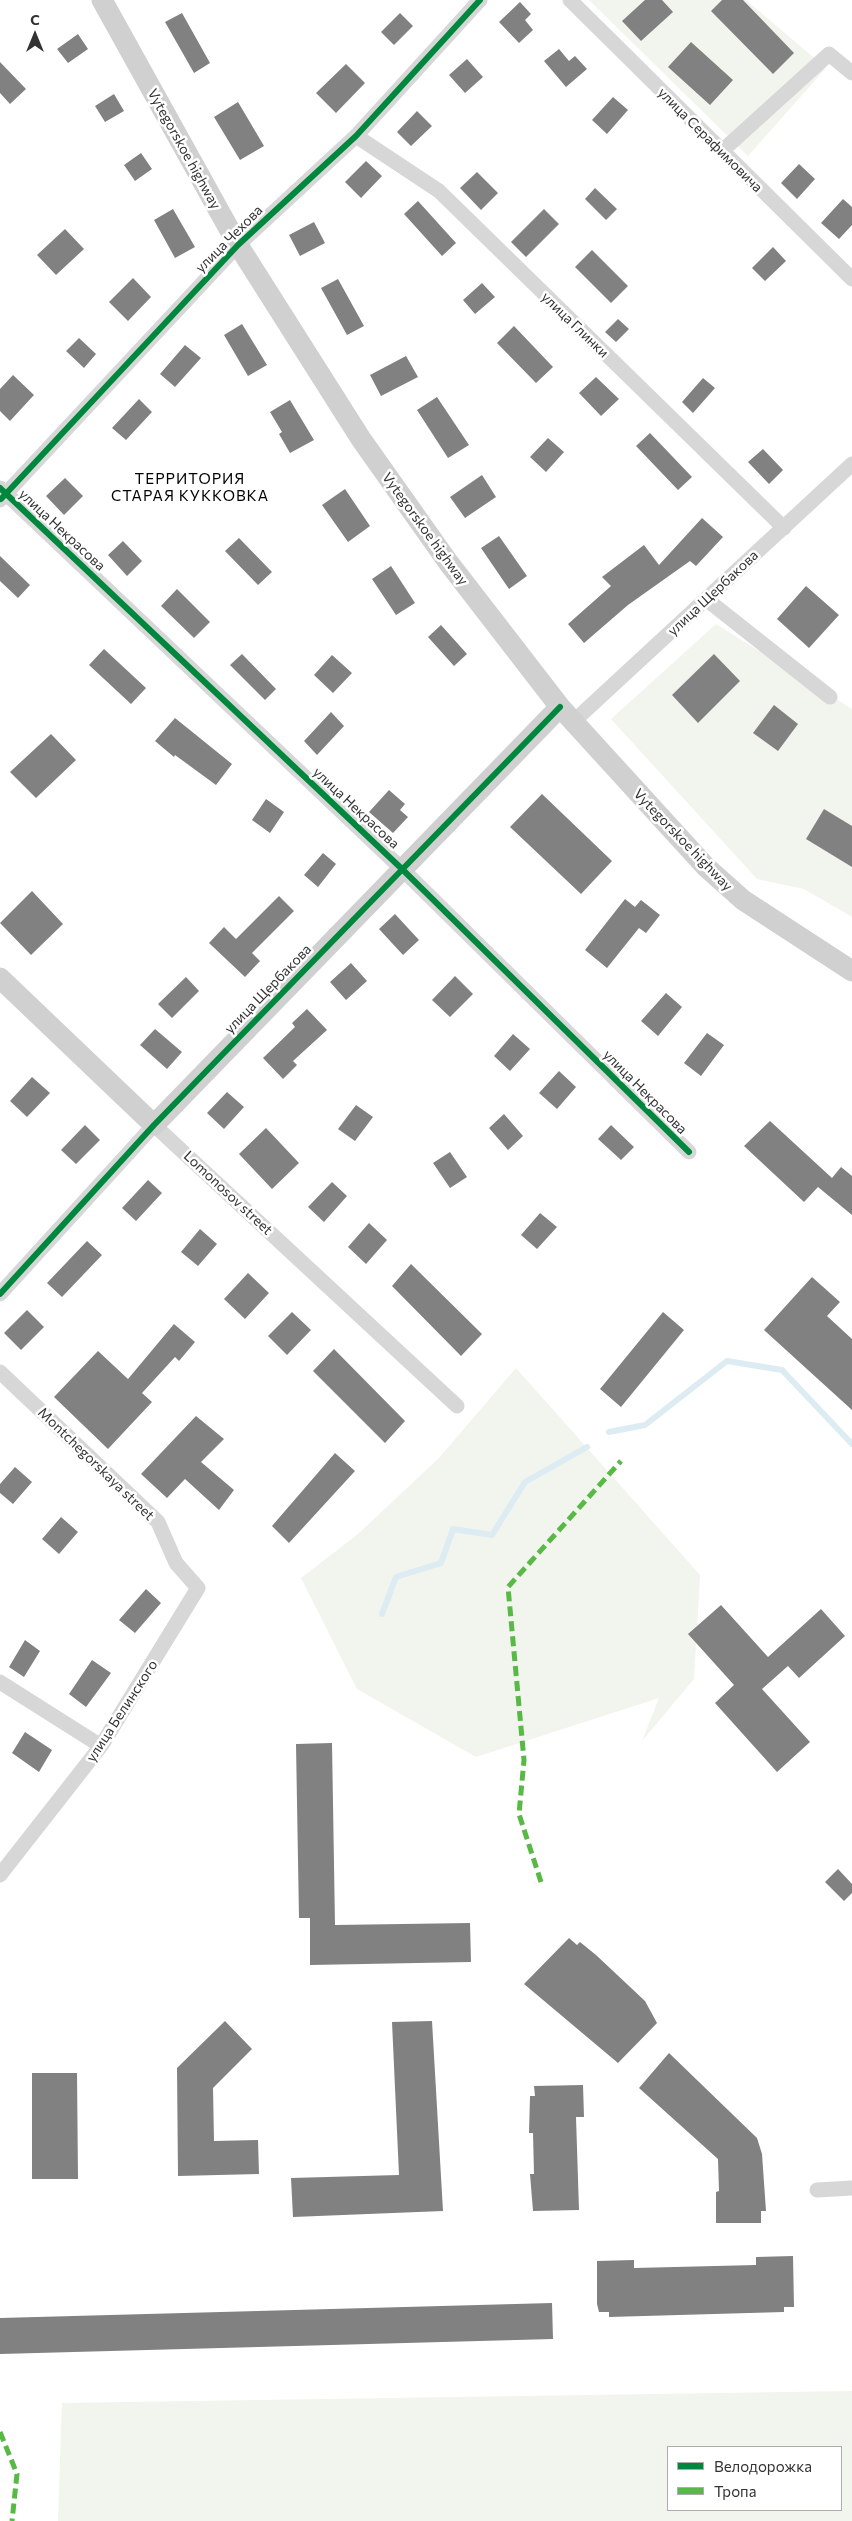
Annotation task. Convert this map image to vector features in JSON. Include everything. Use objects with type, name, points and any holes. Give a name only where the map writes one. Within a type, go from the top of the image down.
[{"type":"main road","name":"Vytegorskoe highway","points":[[102,0],[238,245],[361,438],[448,562],[566,714],[706,867],[743,900],[852,971]]},
{"type":"main road","name":"улица Щербакова","points":[[154,1125],[402,869],[566,714]]},
{"type":"main road","name":"Lomonosov street","points":[[0,978],[154,1125]]},
{"type":"street","name":"улица Чехова","points":[[2,494],[238,245],[356,136],[480,0]]},
{"type":"street","name":"улица Серафимовича","points":[[570,0],[852,279]]},
{"type":"street","points":[[722,152],[829,54],[852,73]]},
{"type":"street","name":"улица Глинки","points":[[356,136],[439,191],[784,528]]},
{"type":"street","name":"улица Щербакова","points":[[566,714],[706,599],[852,464]]},
{"type":"street","name":"улица Некрасова","points":[[2,494],[402,869],[689,1152]]},
{"type":"street","points":[[706,599],[830,697]]},
{"type":"street","name":"улица Щербакова","points":[[0,1294],[154,1125]]},
{"type":"street","name":"Lomonosov street","points":[[154,1125],[457,1406]]},
{"type":"street","name":"Montchegorskaya street","points":[[0,1372],[158,1522],[176,1562],[198,1588]]},
{"type":"street","name":"улица Белинского","points":[[0,1875],[101,1746],[198,1588]]},
{"type":"street","points":[[0,1682],[101,1746]]},
{"type":"street","points":[[817,2190],[852,2188]]},
{"type":"shaded area","points":[[589,0],[746,0],[826,68],[748,156]]},
{"type":"shaded area","points":[[716,624],[852,709],[852,917],[804,889],[757,879],[611,719]]},
{"type":"shaded area","points":[[516,1368],[700,1575],[694,1679],[642,1741],[659,1698],[476,1757],[357,1689],[301,1578],[358,1534],[439,1458]]},
{"type":"shaded area","points":[[852,2391],[852,2521],[58,2521],[62,2403]]},
{"type":"building","points":[[645,0],[662,0],[673,12],[641,41],[622,21]]},
{"type":"building","points":[[722,0],[743,0],[794,53],[773,74],[711,11]]},
{"type":"building","points":[[520,2],[531,14],[525,20],[533,30],[519,43],[499,22]]},
{"type":"building","points":[[182,13],[210,63],[194,73],[165,22]]},
{"type":"building","points":[[400,13],[413,26],[394,45],[381,32]]},
{"type":"building","points":[[78,34],[88,49],[68,63],[57,49]]},
{"type":"building","points":[[691,42],[733,80],[710,105],[668,67]]},
{"type":"building","points":[[559,49],[569,61],[575,56],[587,69],[566,87],[544,61]]},
{"type":"building","points":[[467,59],[483,77],[465,93],[449,75]]},
{"type":"building","points":[[0,62],[26,89],[10,104],[0,93]]},
{"type":"building","points":[[346,64],[365,83],[336,113],[316,93]]},
{"type":"building","points":[[114,94],[124,111],[105,122],[95,106]]},
{"type":"building","points":[[613,97],[628,110],[607,134],[592,120]]},
{"type":"building","points":[[238,102],[264,146],[240,160],[214,117]]},
{"type":"building","points":[[417,111],[432,126],[411,146],[397,132]]},
{"type":"building","points":[[141,153],[152,169],[135,181],[124,165]]},
{"type":"building","points":[[366,161],[382,176],[361,198],[345,182]]},
{"type":"building","points":[[799,164],[815,179],[797,199],[781,183]]},
{"type":"building","points":[[477,172],[498,193],[481,210],[460,188]]},
{"type":"building","points":[[595,188],[617,209],[606,220],[585,199]]},
{"type":"building","points":[[843,199],[852,207],[852,225],[839,239],[821,223]]},
{"type":"building","points":[[418,201],[456,243],[442,256],[404,214]]},
{"type":"building","points":[[173,209],[195,247],[175,258],[154,220]]},
{"type":"building","points":[[544,209],[559,224],[526,257],[511,242]]},
{"type":"building","points":[[314,222],[325,243],[300,256],[289,235]]},
{"type":"building","points":[[65,229],[84,249],[56,275],[37,255]]},
{"type":"building","points":[[773,247],[786,261],[765,281],[752,268]]},
{"type":"building","points":[[592,250],[628,286],[611,303],[575,267]]},
{"type":"building","points":[[133,278],[151,297],[128,321],[109,302]]},
{"type":"building","points":[[338,279],[364,326],[347,335],[321,288]]},
{"type":"building","points":[[482,283],[495,297],[475,314],[463,300]]},
{"type":"building","points":[[618,319],[629,329],[616,342],[605,332]]},
{"type":"building","points":[[242,324],[267,365],[248,376],[224,335]]},
{"type":"building","points":[[514,326],[553,367],[536,383],[497,343]]},
{"type":"building","points":[[79,338],[96,354],[84,368],[66,351]]},
{"type":"building","points":[[185,345],[201,358],[175,387],[160,374]]},
{"type":"building","points":[[406,356],[418,377],[381,396],[370,375]]},
{"type":"building","points":[[13,375],[34,395],[10,421],[0,411],[0,389]]},
{"type":"building","points":[[596,377],[619,399],[601,416],[579,393]]},
{"type":"building","points":[[703,378],[715,388],[693,413],[682,402]]},
{"type":"building","points":[[437,397],[469,445],[448,458],[417,410]]},
{"type":"building","points":[[139,399],[152,412],[126,440],[112,428]]},
{"type":"building","points":[[290,400],[314,440],[290,453],[279,434],[282,432],[270,412]]},
{"type":"building","points":[[650,433],[692,477],[678,490],[636,446]]},
{"type":"building","points":[[548,438],[564,452],[546,472],[530,457]]},
{"type":"building","points":[[763,449],[783,470],[769,484],[748,462]]},
{"type":"building","points":[[482,475],[496,497],[465,518],[450,497]]},
{"type":"building","points":[[65,478],[83,496],[64,515],[46,496]]},
{"type":"building","points":[[345,489],[370,526],[348,542],[322,505]]},
{"type":"building","points":[[702,518],[723,537],[696,566],[690,561],[628,605],[584,643],[568,624],[611,586],[602,577],[644,545],[659,565]]},
{"type":"building","points":[[499,536],[527,576],[509,589],[481,548]]},
{"type":"building","points":[[239,538],[272,572],[258,585],[225,551]]},
{"type":"building","points":[[123,541],[142,561],[127,576],[108,555]]},
{"type":"building","points":[[0,556],[30,585],[18,598],[0,581]]},
{"type":"building","points":[[391,566],[415,603],[396,615],[372,579]]},
{"type":"building","points":[[806,586],[839,615],[809,648],[777,619]]},
{"type":"building","points":[[177,589],[210,622],[194,638],[161,606]]},
{"type":"building","points":[[441,625],[467,654],[454,666],[428,637]]},
{"type":"building","points":[[104,649],[146,688],[131,704],[89,665]]},
{"type":"building","points":[[242,654],[276,689],[265,700],[230,665]]},
{"type":"building","points":[[714,654],[740,681],[698,723],[672,695]]},
{"type":"building","points":[[332,655],[352,673],[333,693],[314,675]]},
{"type":"building","points":[[774,705],[798,724],[778,751],[753,733]]},
{"type":"building","points":[[331,712],[344,726],[317,755],[304,741]]},
{"type":"building","points":[[175,718],[232,764],[216,785],[175,755],[174,757],[155,741]]},
{"type":"building","points":[[51,734],[76,760],[36,798],[10,772]]},
{"type":"building","points":[[389,790],[405,804],[400,810],[408,817],[393,833],[369,812]]},
{"type":"building","points":[[542,794],[612,861],[581,894],[510,827]]},
{"type":"building","points":[[266,799],[284,812],[270,833],[252,820]]},
{"type":"building","points":[[824,809],[852,826],[852,867],[806,839]]},
{"type":"building","points":[[323,853],[336,864],[318,887],[304,875]]},
{"type":"building","points":[[32,891],[63,924],[31,955],[0,923]]},
{"type":"building","points":[[279,896],[294,911],[252,953],[260,961],[245,977],[209,943],[224,927],[236,939]]},
{"type":"building","points":[[625,899],[635,907],[641,900],[660,915],[646,933],[639,928],[607,968],[585,950]]},
{"type":"building","points":[[395,914],[419,940],[403,955],[379,929]]},
{"type":"building","points":[[351,963],[367,981],[346,1000],[330,982]]},
{"type":"building","points":[[455,976],[473,994],[450,1017],[432,1000]]},
{"type":"building","points":[[186,977],[199,991],[172,1018],[158,1004]]},
{"type":"building","points":[[666,993],[682,1007],[658,1036],[641,1021]]},
{"type":"building","points":[[307,1009],[327,1030],[293,1061],[297,1065],[283,1079],[263,1058],[295,1027],[292,1023]]},
{"type":"building","points":[[155,1029],[182,1052],[167,1069],[140,1045]]},
{"type":"building","points":[[707,1033],[724,1045],[701,1076],[684,1063]]},
{"type":"building","points":[[513,1034],[530,1049],[510,1071],[494,1056]]},
{"type":"building","points":[[559,1071],[576,1087],[557,1109],[539,1093]]},
{"type":"building","points":[[32,1077],[50,1093],[27,1117],[10,1101]]},
{"type":"building","points":[[227,1092],[244,1107],[224,1129],[207,1113]]},
{"type":"building","points":[[356,1105],[373,1117],[355,1141],[338,1129]]},
{"type":"building","points":[[504,1114],[523,1136],[508,1150],[489,1128]]},
{"type":"building","points":[[770,1121],[832,1178],[841,1167],[852,1176],[852,1215],[818,1187],[804,1202],[744,1146]]},
{"type":"building","points":[[85,1125],[100,1140],[76,1164],[61,1150]]},
{"type":"building","points":[[611,1125],[634,1147],[621,1160],[598,1139]]},
{"type":"building","points":[[266,1128],[299,1163],[272,1189],[239,1154]]},
{"type":"building","points":[[450,1152],[467,1177],[450,1188],[433,1163]]},
{"type":"building","points":[[148,1180],[162,1193],[136,1221],[122,1208]]},
{"type":"building","points":[[332,1182],[347,1196],[324,1222],[308,1207]]},
{"type":"building","points":[[540,1213],[557,1227],[537,1249],[521,1235]]},
{"type":"building","points":[[369,1223],[387,1240],[366,1264],[348,1247]]},
{"type":"building","points":[[200,1229],[217,1244],[198,1266],[181,1252]]},
{"type":"building","points":[[87,1241],[102,1255],[62,1297],[47,1283]]},
{"type":"building","points":[[411,1264],[482,1334],[461,1356],[392,1286]]},
{"type":"building","points":[[248,1273],[269,1293],[245,1319],[224,1299]]},
{"type":"building","points":[[812,1277],[840,1302],[827,1316],[852,1339],[852,1410],[764,1330]]},
{"type":"building","points":[[27,1310],[44,1327],[21,1350],[4,1333]]},
{"type":"building","points":[[292,1312],[311,1330],[287,1355],[268,1336]]},
{"type":"building","points":[[663,1312],[684,1330],[621,1407],[600,1389]]},
{"type":"building","points":[[174,1324],[195,1342],[179,1361],[175,1357],[142,1393],[152,1402],[108,1449],[54,1397],[98,1351],[128,1379]]},
{"type":"building","points":[[334,1349],[405,1421],[385,1443],[313,1371]]},
{"type":"building","points":[[196,1416],[224,1439],[201,1462],[234,1490],[219,1510],[185,1479],[167,1498],[141,1474]]},
{"type":"building","points":[[335,1453],[355,1471],[289,1543],[272,1526]]},
{"type":"building","points":[[15,1467],[32,1482],[13,1504],[0,1493],[0,1484]]},
{"type":"building","points":[[61,1517],[78,1532],[59,1554],[42,1539]]},
{"type":"building","points":[[146,1589],[161,1603],[135,1633],[119,1620]]},
{"type":"building","points":[[721,1605],[768,1657],[821,1609],[845,1636],[799,1678],[788,1666],[762,1689],[810,1742],[777,1772],[715,1703],[734,1685],[688,1634]]},
{"type":"building","points":[[25,1640],[40,1651],[24,1677],[9,1667]]},
{"type":"building","points":[[92,1660],[111,1673],[86,1707],[69,1694]]},
{"type":"building","points":[[25,1732],[52,1750],[39,1772],[12,1753]]},
{"type":"building","points":[[332,1743],[335,1925],[470,1923],[471,1962],[310,1965],[310,1918],[299,1918],[296,1744]]},
{"type":"building","points":[[838,1869],[852,1884],[852,1893],[844,1901],[825,1882]]},
{"type":"building","points":[[569,1938],[577,1945],[580,1942],[596,1955],[645,2001],[657,2023],[618,2063],[524,1984]]},
{"type":"building","points":[[225,2021],[252,2049],[213,2088],[214,2141],[258,2140],[259,2174],[178,2176],[177,2068]]},
{"type":"building","points":[[432,2021],[443,2211],[293,2217],[291,2178],[399,2175],[392,2022]]},
{"type":"building","points":[[669,2053],[757,2138],[762,2154],[766,2211],[761,2211],[761,2223],[716,2223],[716,2192],[719,2191],[718,2159],[639,2088]]},
{"type":"building","points":[[32,2073],[77,2073],[78,2179],[32,2179]]},
{"type":"building","points":[[583,2085],[584,2117],[576,2117],[579,2210],[533,2211],[530,2174],[534,2174],[533,2133],[529,2133],[530,2096],[535,2096],[534,2086]]},
{"type":"building","points":[[793,2256],[794,2307],[784,2307],[784,2312],[609,2317],[609,2312],[599,2312],[597,2304],[597,2261],[634,2260],[634,2268],[756,2265],[756,2257]]},
{"type":"building","points":[[552,2303],[553,2339],[0,2354],[0,2318]]},
{"type":"waterway","points":[[609,1432],[645,1425],[727,1361],[782,1370],[852,1444]]},
{"type":"waterway","points":[[382,1614],[396,1577],[441,1563],[453,1529],[492,1535],[525,1482],[587,1447]]},
{"type":"marked path","points":[[541,1882],[519,1814],[524,1760],[508,1587],[621,1461]]},
{"type":"marked path","points":[[0,2432],[17,2474],[12,2521]]},
{"type":"cycle path","points":[[1,499],[238,245],[356,136],[480,0]]},
{"type":"cycle path","points":[[0,488],[402,869],[689,1152]]},
{"type":"cycle path","points":[[0,1294],[154,1125],[560,707]]},
{"type":"district","name":"ТЕРРИТОРИЯ СТАРАЯ КУККОВКА","points":[[190,488]]}]
